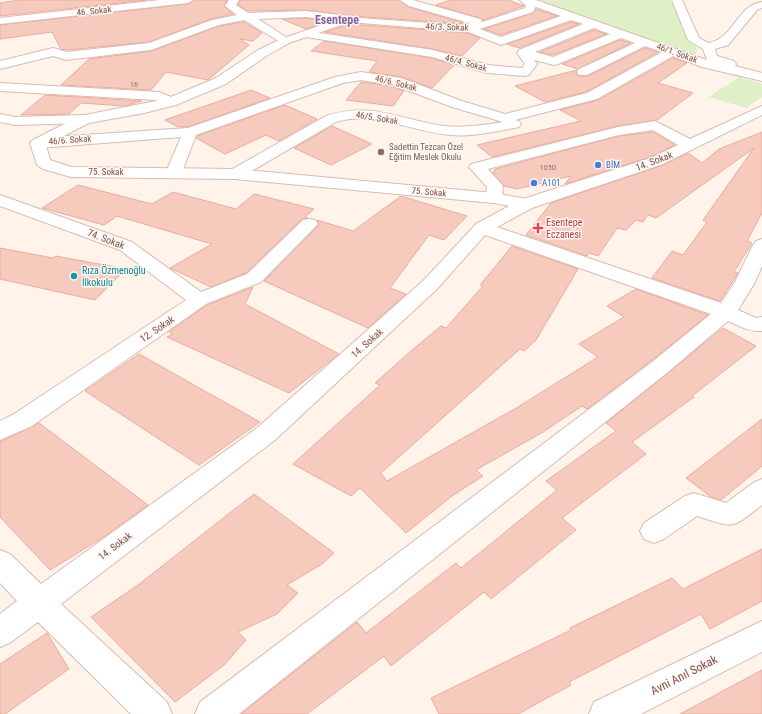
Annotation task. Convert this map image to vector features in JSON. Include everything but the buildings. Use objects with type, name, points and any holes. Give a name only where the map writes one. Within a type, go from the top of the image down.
[{"type":"street","name":"46. Sokak","points":[[0,21],[146,3],[188,0]]},
{"type":"street","points":[[234,0],[230,6],[248,16],[262,28],[285,41]]},
{"type":"street","points":[[405,0],[412,4],[476,21],[470,29],[501,41],[571,16]]},
{"type":"street","name":"46/3. Sokak","points":[[349,19],[470,29],[502,20],[529,10],[531,6],[526,0]]},
{"type":"street","name":"46/1. Sokak","points":[[526,0],[706,64],[762,77]]},
{"type":"street","points":[[677,0],[694,40],[708,47],[724,43],[756,4]]},
{"type":"street","points":[[0,65],[53,52],[66,56],[151,46],[216,22],[248,16],[306,14],[349,19]]},
{"type":"street","points":[[262,28],[300,20],[349,19]]},
{"type":"street","points":[[0,118],[15,121],[84,119],[144,109],[171,102],[221,81],[262,53],[285,41],[349,19]]},
{"type":"street","points":[[523,53],[593,24]]},
{"type":"street","name":"46/4. Sokak","points":[[306,34],[433,54],[487,69],[524,72],[531,64],[523,53]]},
{"type":"street","points":[[523,53],[554,61],[620,34]]},
{"type":"street","points":[[615,83],[582,72],[645,42]]},
{"type":"street","points":[[708,47],[712,58],[762,74]]},
{"type":"street","name":"46/6. Sokak","points":[[38,143],[190,132],[340,80],[361,76],[396,81],[457,104],[505,118],[592,96],[673,51]]},
{"type":"street","points":[[0,88],[159,96],[171,102]]},
{"type":"street","name":"14. Sokak","points":[[0,632],[266,434],[431,284],[482,228],[526,204],[657,161],[691,146],[762,110]]},
{"type":"street","name":"46/5. Sokak","points":[[235,174],[331,119],[345,114],[373,115],[457,132],[472,131],[524,122],[522,114]]},
{"type":"street","points":[[38,143],[84,119]]},
{"type":"street","points":[[494,198],[495,186],[477,167],[618,131],[655,125],[691,146]]},
{"type":"street","points":[[174,172],[190,132]]},
{"type":"street","name":"75. Sokak","points":[[38,143],[43,162],[49,166],[71,172],[174,172],[235,174],[494,198],[526,204]]},
{"type":"street","name":"74. Sokak","points":[[0,200],[126,246],[199,300]]},
{"type":"street","name":"12. Sokak","points":[[0,431],[23,420],[199,300],[254,278],[309,224]]},
{"type":"street","points":[[482,228],[726,312],[754,326],[762,324]]},
{"type":"street","points":[[212,714],[660,367],[726,312],[745,282],[762,245]]},
{"type":"street","points":[[654,531],[694,504],[730,515],[762,490]]},
{"type":"street","points":[[0,563],[38,603],[155,714]]},
{"type":"street","name":"Avni Anıl Sokak","points":[[606,714],[762,636]]},
{"type":"green space","points":[[537,0],[670,0],[697,48],[696,56]]},
{"type":"green space","points":[[739,77],[762,84],[762,97],[746,108],[709,97]]},
{"type":"place","name":"Sadettin Tezcan Özel Eğitim Meslek Okulu","points":[[381,152]]},
{"type":"place","name":"BİM","points":[[598,165]]},
{"type":"place","name":"A101","points":[[534,183]]},
{"type":"place","name":"Esentepe Eczanesi","points":[[538,228]]},
{"type":"place","name":"Rıza Özmenoğlu İlkokulu","points":[[74,276]]},
{"type":"district","name":"Esentepe","points":[[337,20]]}]
